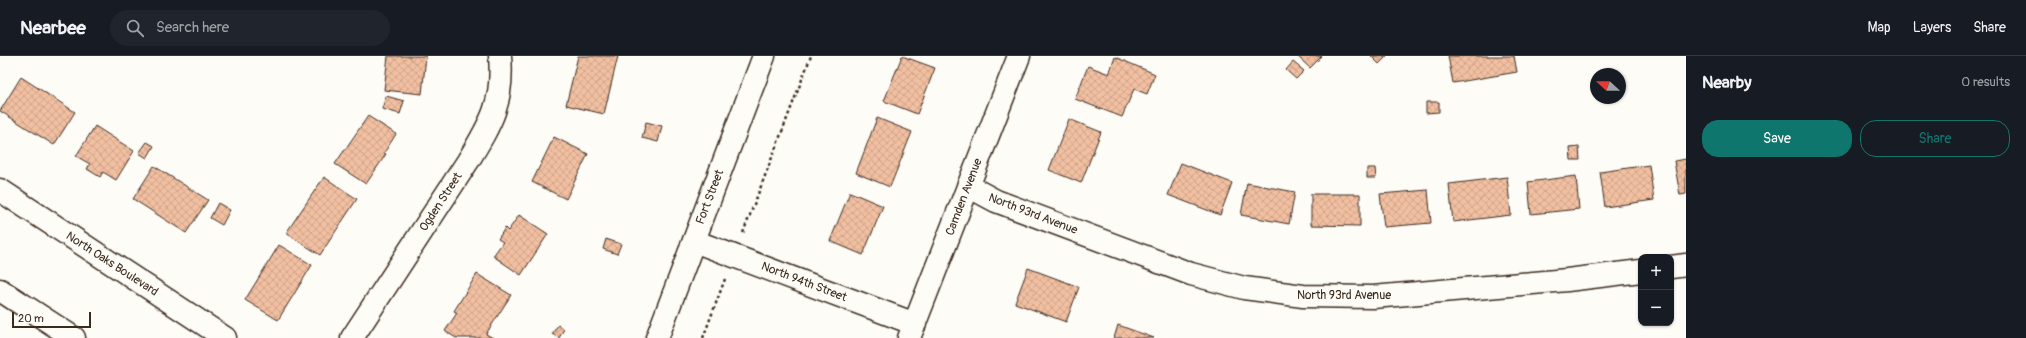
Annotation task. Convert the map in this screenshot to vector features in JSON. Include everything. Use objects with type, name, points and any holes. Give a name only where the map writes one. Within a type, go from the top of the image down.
[{"type":"street","name":"Ogden Street","points":[[352,338],[486,132],[498,99],[502,77],[500,56]]},
{"type":"street","name":"Fort Street","points":[[657,338],[764,56]]},
{"type":"street","name":"Camden Avenue","points":[[912,331],[1019,56]]},
{"type":"street","name":"North 93rd Avenue","points":[[968,186],[996,201],[1191,274],[1244,288],[1303,296],[1373,297],[1567,280],[1638,271]]},
{"type":"street","name":"North Oaks Boulevard","points":[[0,190],[225,338]]},
{"type":"street","name":"North 94th Street","points":[[694,241],[912,331]]},
{"type":"street","points":[[1674,267],[1686,265]]},
{"type":"street","points":[[0,290],[74,338]]},
{"type":"path","points":[[743,234],[811,56]]},
{"type":"path","points":[[703,338],[724,281]]},
{"type":"building","points":[[388,56],[426,56],[422,94],[384,90]]},
{"type":"building","points":[[578,56],[618,56],[604,114],[566,105]]},
{"type":"building","points":[[902,56],[935,68],[917,114],[884,101]]},
{"type":"building","points":[[1297,56],[1322,56],[1310,68]]},
{"type":"building","points":[[1371,56],[1387,56],[1379,64]]},
{"type":"building","points":[[1448,56],[1514,56],[1517,72],[1453,83]]},
{"type":"building","points":[[1115,57],[1155,74],[1147,94],[1134,89],[1122,117],[1075,99],[1088,66],[1109,74]]},
{"type":"building","points":[[1293,62],[1304,71],[1296,79],[1286,70]]},
{"type":"building","points":[[21,77],[75,112],[54,145],[0,111]]},
{"type":"building","points":[[386,96],[404,101],[400,114],[382,109]]},
{"type":"building","points":[[1426,102],[1439,102],[1439,112],[1426,113]]},
{"type":"building","points":[[368,116],[396,134],[384,153],[386,154],[366,184],[335,164]]},
{"type":"building","points":[[877,118],[912,132],[890,187],[856,173]]},
{"type":"building","points":[[1069,119],[1101,132],[1081,183],[1049,170]]},
{"type":"building","points":[[646,122],[662,126],[658,142],[642,138]]},
{"type":"building","points":[[95,126],[134,151],[116,180],[103,172],[100,177],[87,169],[90,164],[76,156]]},
{"type":"building","points":[[554,137],[588,154],[566,199],[532,182]]},
{"type":"building","points":[[147,142],[154,146],[147,158],[139,153]]},
{"type":"building","points":[[1579,147],[1580,160],[1571,160],[1570,148]]},
{"type":"building","points":[[1686,159],[1686,194],[1680,195],[1674,161]]},
{"type":"building","points":[[1181,163],[1232,183],[1220,215],[1168,195]]},
{"type":"building","points":[[1649,165],[1654,200],[1605,207],[1600,172]]},
{"type":"building","points":[[154,166],[208,200],[186,233],[133,199]]},
{"type":"building","points":[[1367,168],[1375,168],[1376,178],[1367,178]]},
{"type":"building","points":[[1576,176],[1579,209],[1531,214],[1528,182]]},
{"type":"building","points":[[324,177],[357,199],[320,255],[286,233]]},
{"type":"building","points":[[1507,177],[1511,215],[1453,222],[1449,184]]},
{"type":"building","points":[[1247,183],[1295,192],[1289,224],[1241,215]]},
{"type":"building","points":[[1428,190],[1431,223],[1384,227],[1380,194]]},
{"type":"building","points":[[850,192],[883,206],[863,255],[830,241]]},
{"type":"building","points":[[1311,194],[1360,194],[1360,226],[1311,225]]},
{"type":"building","points":[[218,203],[230,210],[222,225],[210,218]]},
{"type":"building","points":[[519,215],[548,234],[521,275],[493,256],[503,242],[498,239],[505,228],[508,231]]},
{"type":"building","points":[[606,239],[621,244],[617,254],[603,249]]},
{"type":"building","points":[[279,245],[312,265],[278,320],[245,300]]},
{"type":"building","points":[[1028,268],[1079,287],[1066,322],[1015,303]]},
{"type":"building","points":[[477,274],[511,295],[486,334],[493,338],[456,338],[445,331],[457,313],[454,311]]},
{"type":"building","points":[[558,325],[564,329],[559,338],[552,334]]},
{"type":"building","points":[[1118,325],[1154,338],[1114,338]]}]
